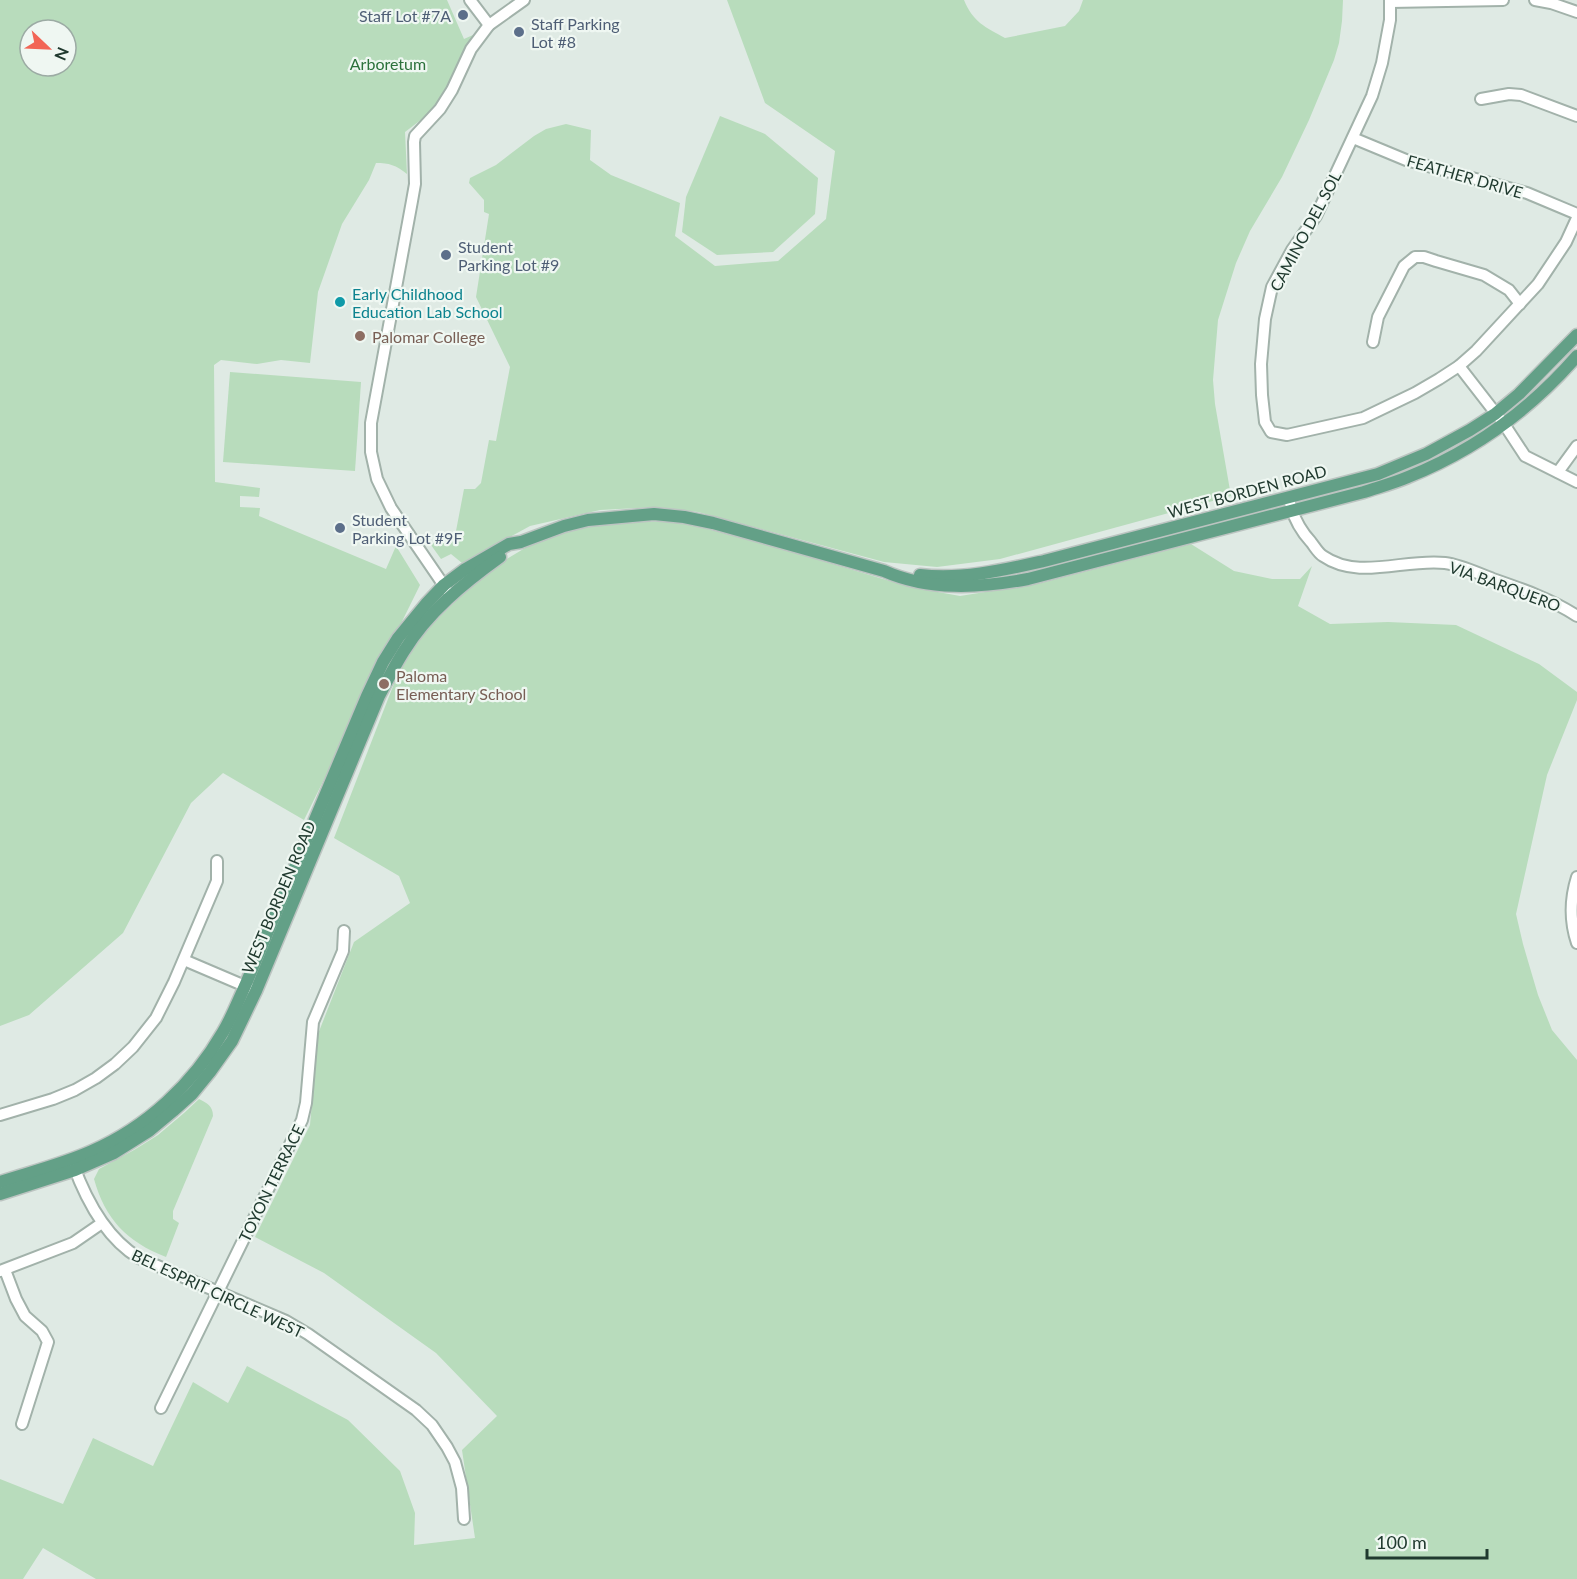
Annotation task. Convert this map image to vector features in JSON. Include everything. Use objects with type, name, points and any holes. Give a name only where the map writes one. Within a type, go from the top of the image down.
[{"type":"main road","name":"WEST BORDEN ROAD","points":[[884,571],[933,576],[991,573],[1378,474],[1426,454],[1496,414],[1577,335]]},
{"type":"main road","name":"WEST BORDEN ROAD","points":[[0,1182],[106,1157],[130,1143],[174,1111],[192,1094],[225,1052],[242,1022],[251,988],[367,696],[383,662],[398,638],[426,603],[521,542],[588,520],[654,514],[713,523],[884,571],[901,579],[934,585],[998,585],[1364,492],[1409,477],[1482,439],[1504,424],[1526,407],[1577,356]]},
{"type":"main road","name":"WEST BORDEN ROAD","points":[[0,1194],[73,1165]]},
{"type":"street","points":[[470,0],[489,25]]},
{"type":"street","points":[[447,590],[391,508],[377,479],[371,452],[371,423],[415,184],[415,136],[440,109],[452,90],[471,49],[489,25],[524,0]]},
{"type":"street","points":[[1390,1],[1503,0]]},
{"type":"street","points":[[1535,0],[1577,12]]},
{"type":"street","name":"CAMINO DEL SOL","points":[[1390,1],[1390,20],[1382,63],[1372,96],[1316,216],[1292,250],[1272,287],[1265,319],[1261,364],[1265,422],[1272,432],[1287,435],[1362,418],[1414,393],[1459,366]]},
{"type":"street","points":[[1481,99],[1509,94],[1521,95],[1577,116]]},
{"type":"street","name":"FEATHER DRIVE","points":[[1353,138],[1406,160],[1527,193],[1577,216]]},
{"type":"street","points":[[1577,216],[1566,242],[1538,284],[1476,351],[1459,366],[1504,424],[1525,456],[1577,482]]},
{"type":"street","points":[[1373,342],[1378,317],[1404,266],[1415,257],[1424,257],[1484,275],[1509,290],[1520,304]]},
{"type":"street","points":[[1558,472],[1577,446]]},
{"type":"street","name":"VIA BARQUERO","points":[[1289,498],[1296,522],[1322,555],[1341,565],[1359,569],[1427,562],[1446,563],[1541,596],[1577,616]]},
{"type":"street","points":[[0,1116],[75,1090],[115,1064],[133,1047],[156,1018],[184,960],[217,881],[217,861]]},
{"type":"street","points":[[1577,877],[1572,908],[1573,930],[1577,943]]},
{"type":"street","name":"TOYON TERRACE","points":[[161,1408],[302,1120],[306,1103],[314,1022],[343,951],[344,931]]},
{"type":"street","points":[[184,960],[251,988]]},
{"type":"street","name":"BEL ESPRIT CIRCLE WEST","points":[[73,1165],[102,1223],[125,1249],[139,1258],[286,1321],[416,1410],[432,1425],[455,1462],[462,1488],[464,1519]]},
{"type":"street","points":[[22,1424],[48,1342],[42,1331],[25,1316],[2,1270],[73,1243],[102,1223]]},
{"type":"green space","name":"Arboretum","points":[[0,0],[447,0],[464,39],[473,35],[441,98],[426,116],[405,132],[407,174],[392,165],[376,163],[369,180],[342,224],[318,292],[310,363],[281,360],[257,364],[221,360],[214,365],[215,482],[260,488],[259,497],[240,496],[240,507],[260,508],[259,516],[386,569],[396,546],[420,585],[304,820],[223,773],[191,803],[123,933],[29,1015],[0,1026]]},
{"type":"green space","points":[[727,0],[964,0],[976,19],[1005,38],[1065,26],[1079,11],[1083,0],[1343,0],[1339,43],[1334,60],[1282,177],[1250,231],[1236,263],[1218,320],[1213,380],[1231,496],[1000,559],[937,567],[884,562],[698,512],[657,507],[600,510],[530,526],[462,563],[451,554],[441,559],[431,545],[442,537],[453,537],[464,489],[475,489],[481,483],[489,440],[496,441],[510,367],[476,297],[489,214],[484,212],[484,200],[469,183],[470,178],[496,165],[546,129],[566,124],[591,130],[590,160],[611,175],[680,203],[675,236],[715,266],[778,261],[826,219],[835,151],[765,103]]},
{"type":"green space","points":[[720,116],[765,134],[818,178],[815,214],[773,252],[717,255],[682,232],[686,197]]},
{"type":"green space","points":[[230,372],[361,382],[355,471],[223,462]]},
{"type":"green space","points":[[678,521],[910,587],[960,596],[1041,583],[1191,544],[1234,571],[1272,579],[1300,579],[1312,566],[1298,606],[1330,624],[1388,622],[1456,625],[1539,664],[1577,692],[1577,700],[1547,775],[1516,914],[1538,995],[1552,1030],[1577,1060],[1577,1579],[96,1579],[43,1548],[23,1579],[0,1579],[0,1479],[63,1504],[93,1438],[153,1466],[193,1382],[228,1403],[247,1366],[348,1420],[400,1471],[415,1513],[414,1545],[475,1538],[462,1450],[497,1416],[436,1353],[324,1273],[255,1237],[310,1125],[318,1034],[354,942],[410,903],[399,876],[334,838],[397,676],[423,633],[458,599],[500,563],[535,542],[582,526]]},
{"type":"green space","points":[[199,1099],[211,1107],[213,1116],[173,1211],[173,1219],[179,1223],[166,1257],[140,1244],[120,1227],[104,1206],[94,1179],[99,1169],[158,1135]]},
{"type":"place","name":"Staff Lot #7A","points":[[463,15]]},
{"type":"place","name":"Staff Parking Lot #8","points":[[519,32]]},
{"type":"place","name":"Student Parking Lot #9","points":[[446,255]]},
{"type":"place","name":"Early Childhood Education Lab School","points":[[340,302]]},
{"type":"place","name":"Palomar College","points":[[360,336]]},
{"type":"place","name":"Student Parking Lot #9F","points":[[340,528]]},
{"type":"place","name":"Paloma Elementary School","points":[[384,684]]}]
